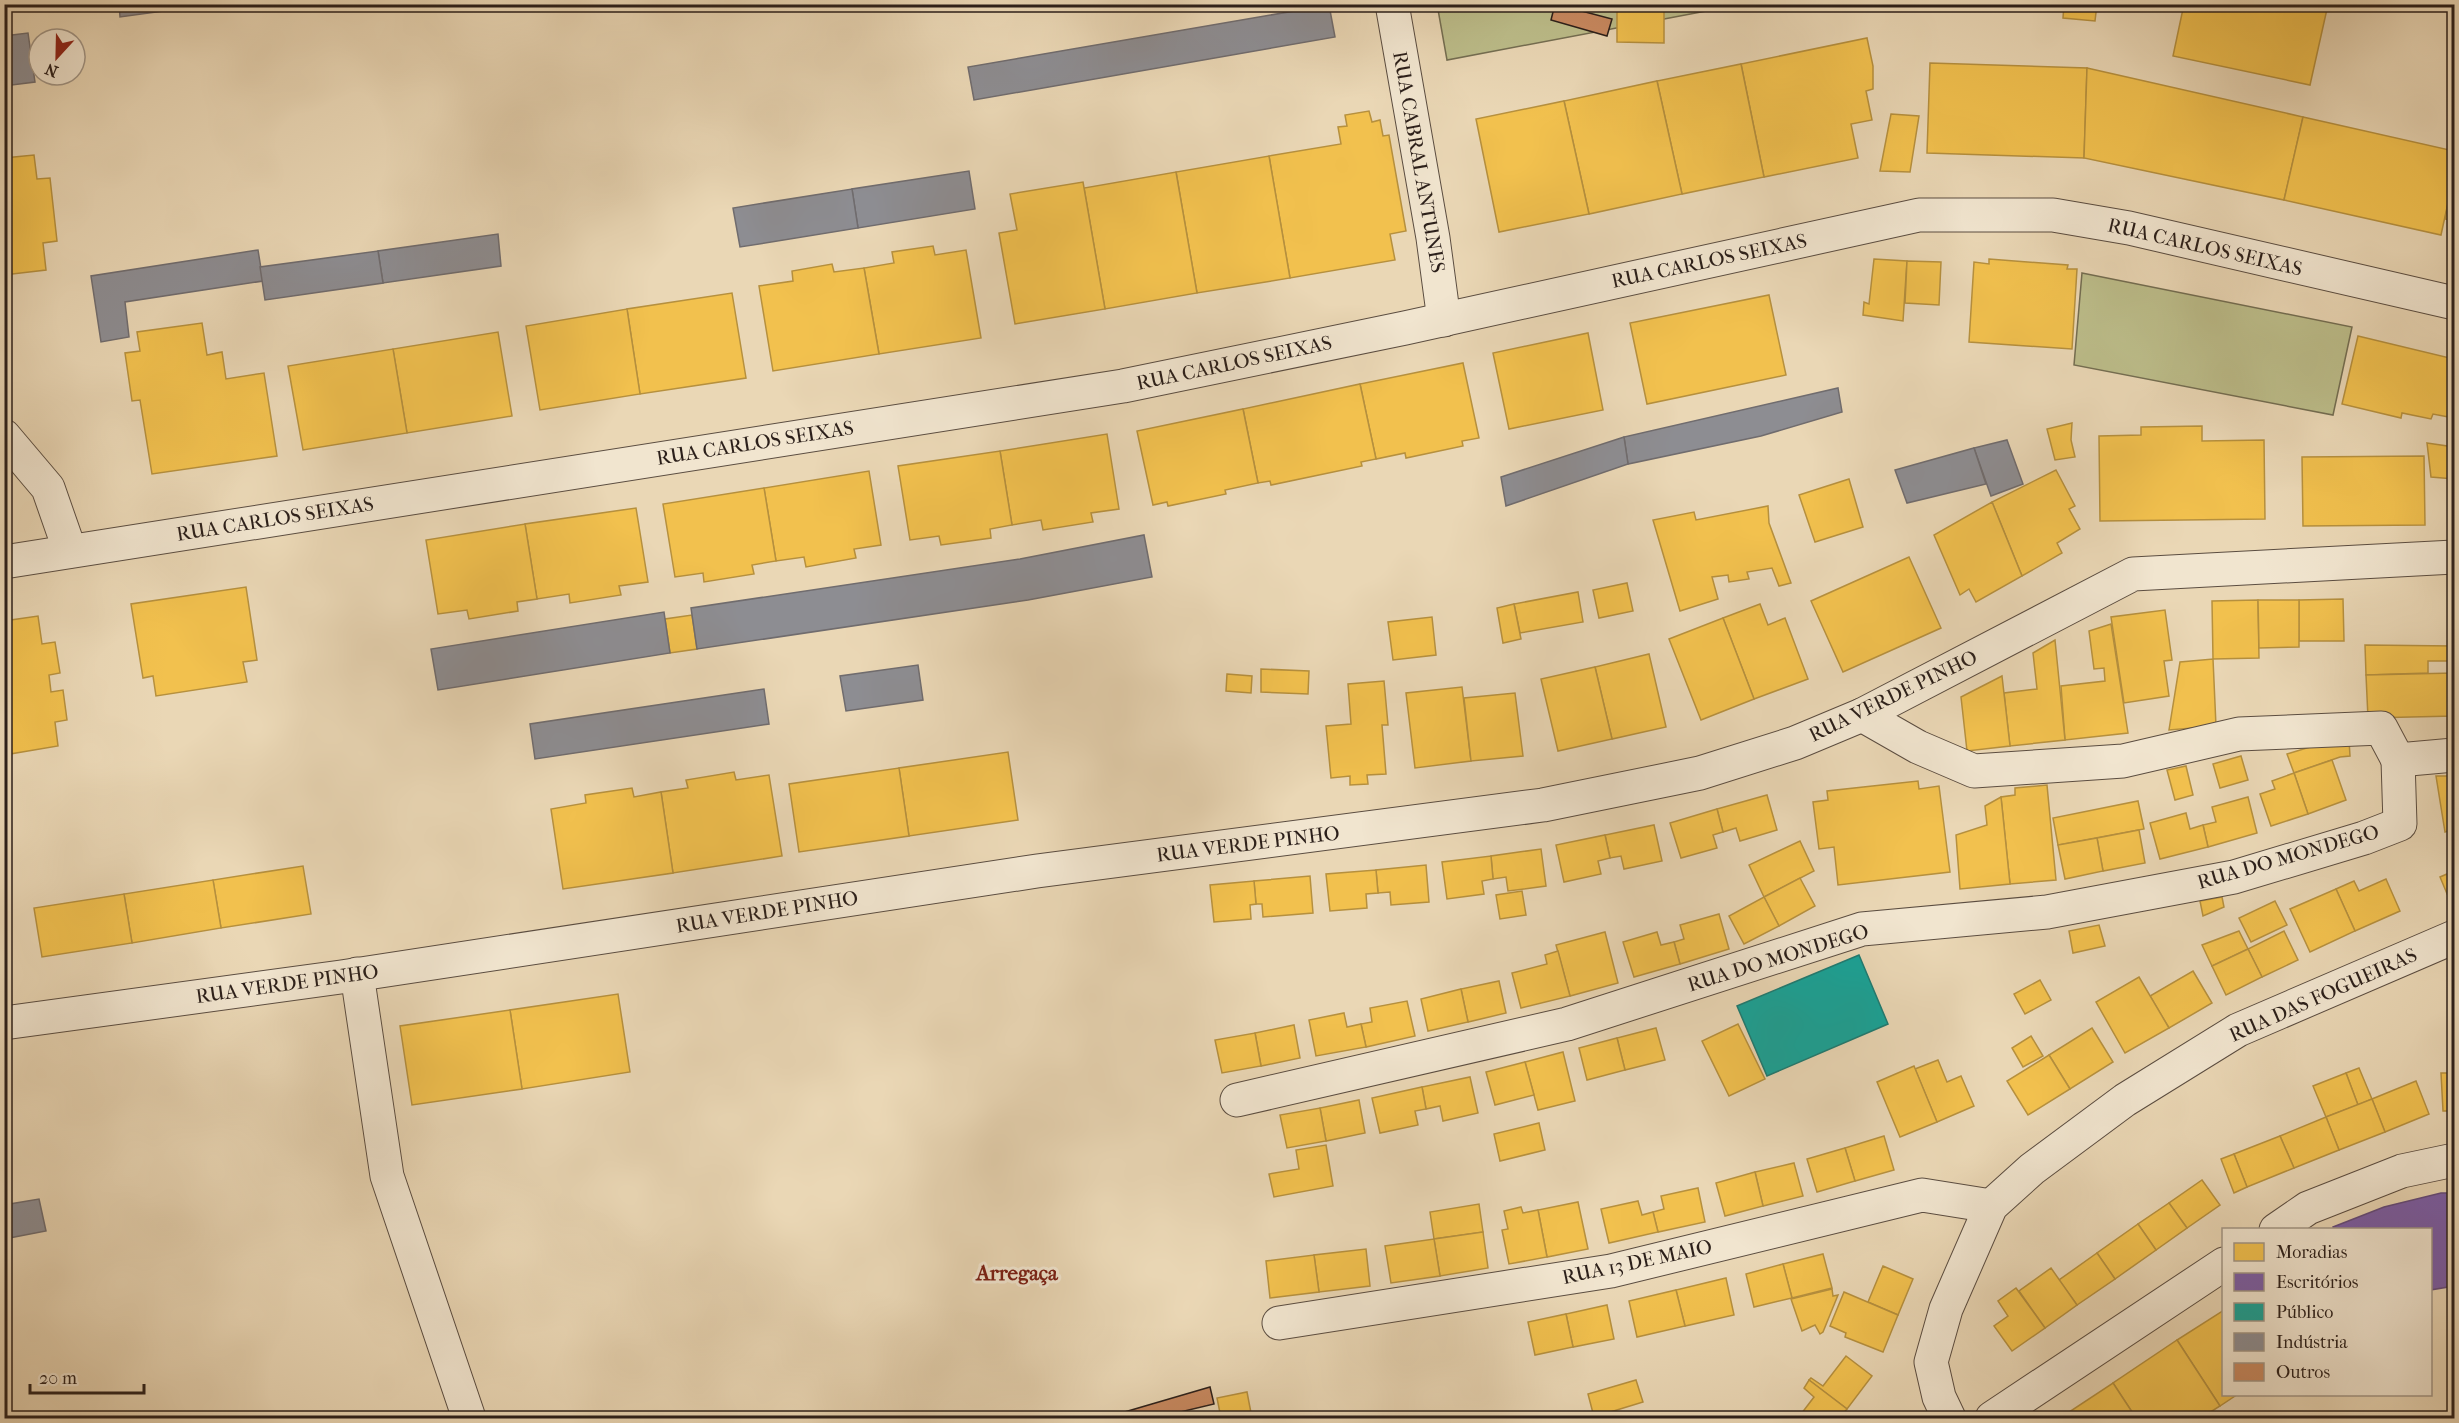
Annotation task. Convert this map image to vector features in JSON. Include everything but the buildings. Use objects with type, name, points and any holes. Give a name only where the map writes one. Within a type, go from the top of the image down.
[{"type":"street","name":"RUA CABRAL ANTUNES","points":[[1392,4],[1433,238],[1444,320]]},
{"type":"street","name":"RUA CARLOS SEIXAS","points":[[4,562],[1123,386],[1444,320],[1919,215],[2053,215],[2129,228],[2454,303]]},
{"type":"street","points":[[4,436],[48,488],[70,551]]},
{"type":"street","name":"RUA VERDE PINHO","points":[[4,1023],[357,974],[1037,872],[1543,805],[1700,773],[1796,743],[1862,715],[2133,574],[2454,557]]},
{"type":"street","points":[[1862,715],[1918,747],[1974,771],[2123,761],[2240,734],[2381,728],[2398,760],[2454,755]]},
{"type":"street","name":"RUA DO MONDEGO","points":[[1238,1100],[1567,1024],[1862,929],[2047,912],[2234,877],[2364,838],[2400,824],[2398,760]]},
{"type":"street","name":"RUA DAS FOGUEIRAS","points":[[1991,1206],[2032,1169],[2125,1100],[2238,1030],[2454,938]]},
{"type":"street","points":[[357,974],[387,1176],[469,1419]]},
{"type":"street","points":[[2279,1228],[2308,1208],[2391,1175],[2454,1160]]},
{"type":"street","name":"RUA 13 DE MAIO","points":[[1279,1323],[1611,1271],[1922,1195],[1991,1206]]},
{"type":"street","points":[[1949,1419],[1939,1397],[1931,1362],[1946,1309],[1991,1206]]},
{"type":"street","points":[[1992,1419],[2222,1265]]},
{"type":"green space","points":[[1437,4],[1738,5],[1447,60]]},
{"type":"green space","points":[[2082,273],[2352,327],[2333,415],[2074,365]]},
{"type":"district","name":"Arregaça","points":[[1017,1273]]}]
